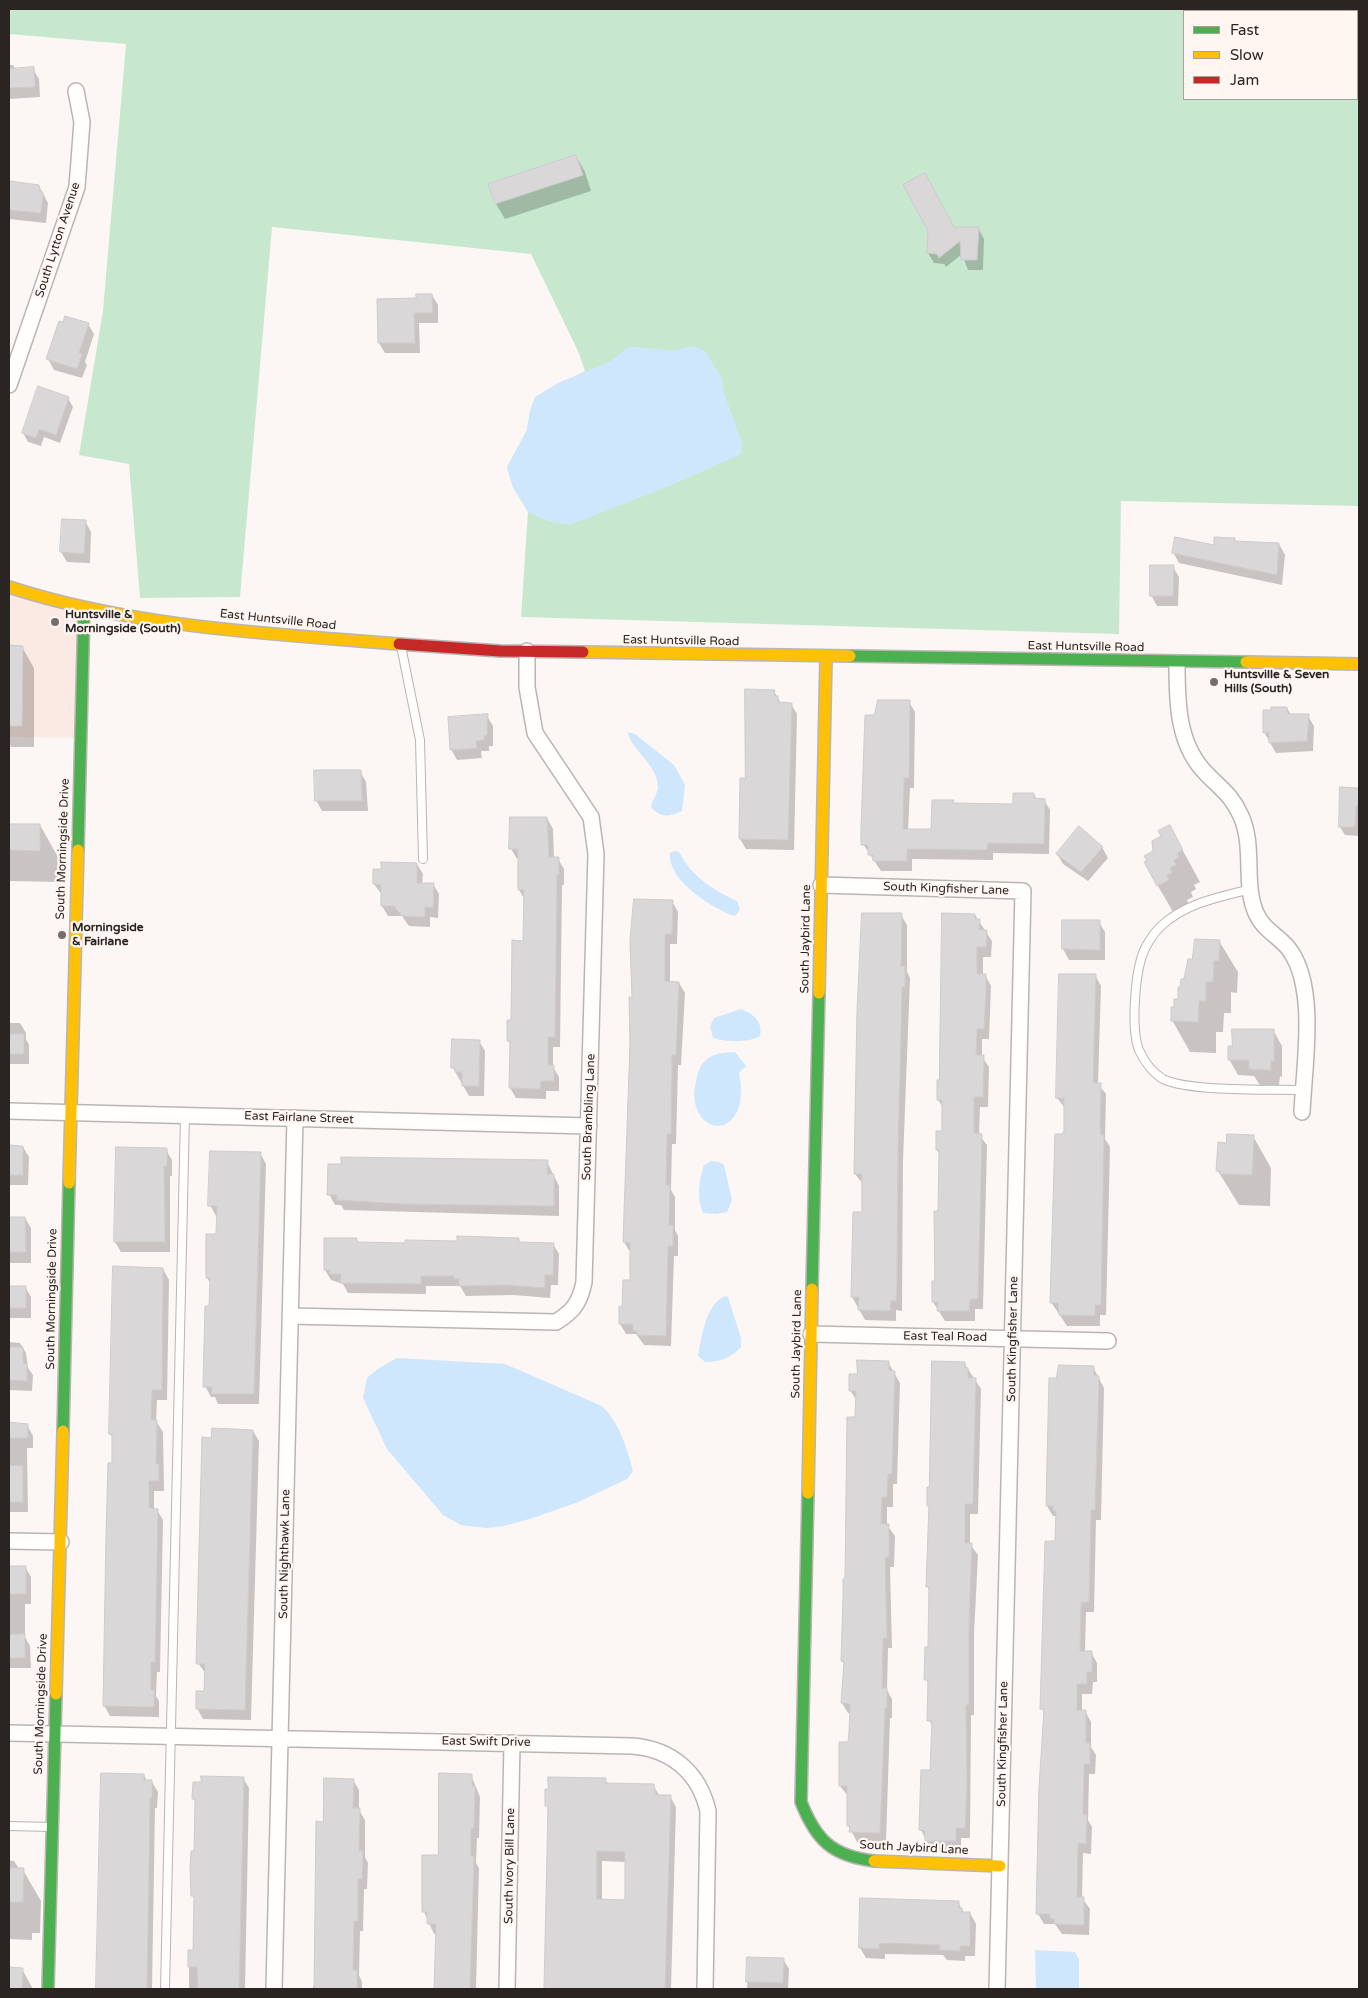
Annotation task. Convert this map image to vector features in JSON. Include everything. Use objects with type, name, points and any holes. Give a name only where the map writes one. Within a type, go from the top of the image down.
[{"type":"street","name":"South Lytton Avenue","points":[[9,385],[78,187],[82,122],[76,91]]},
{"type":"street","name":"East Huntsville Road","points":[[9,587],[84,610],[189,624],[401,646],[527,652],[1177,663],[1359,664]]},
{"type":"street","name":"South Morningside Drive","points":[[48,1989],[53,1734],[61,1542],[69,1112],[84,610]]},
{"type":"street","name":"South Brambling Lane","points":[[290,1316],[556,1322],[570,1314],[580,1300],[584,1282],[596,854],[591,817],[535,733],[527,687],[527,652]]},
{"type":"street","name":"South Jaybird Lane","points":[[826,657],[801,1802],[805,1816],[812,1828],[831,1848],[857,1860],[1000,1866]]},
{"type":"street","points":[[1177,663],[1177,697],[1185,742],[1202,770],[1227,791],[1242,817],[1250,854],[1251,890],[1256,913],[1268,932],[1291,950],[1302,976],[1307,1006],[1302,1112]]},
{"type":"street","name":"South Kingfisher Lane","points":[[821,885],[1024,891],[997,1989]]},
{"type":"street","name":"East Fairlane Street","points":[[9,1111],[589,1126]]},
{"type":"street","name":"South Nighthawk Lane","points":[[274,1989],[295,1118]]},
{"type":"street","name":"East Teal Road","points":[[811,1334],[1108,1342]]},
{"type":"street","points":[[9,1541],[61,1542]]},
{"type":"street","name":"East Swift Drive","points":[[9,1733],[512,1743],[644,1747],[656,1750],[678,1762],[695,1779],[705,1800],[709,1823],[705,1989]]},
{"type":"street","name":"South Ivory Bill Lane","points":[[507,1989],[512,1743]]},
{"type":"lane","points":[[401,646],[420,740],[423,859]]},
{"type":"lane","points":[[1251,890],[1210,899],[1182,910],[1160,926],[1151,938],[1141,958],[1137,981],[1136,1028],[1138,1049],[1148,1065],[1162,1078],[1182,1085],[1303,1090]]},
{"type":"lane","points":[[165,1989],[184,1115]]},
{"type":"lane","points":[[9,1826],[51,1827]]},
{"type":"shaded area","points":[[9,587],[84,609],[81,738],[9,737]]},
{"type":"green space","points":[[9,9],[1359,9],[1359,506],[1121,501],[1119,634],[521,617],[528,512],[513,487],[507,467],[527,430],[530,411],[535,397],[585,371],[578,351],[531,254],[272,227],[240,597],[140,598],[129,464],[79,455],[103,311],[126,44],[9,34]]},
{"type":"water","points":[[685,347],[696,347],[705,351],[723,380],[723,390],[742,443],[741,454],[674,484],[570,525],[548,521],[528,512],[513,487],[507,467],[527,430],[530,411],[535,397],[558,383],[610,362],[627,348],[676,351]]},
{"type":"water","points":[[628,732],[635,734],[674,765],[685,785],[682,811],[662,815],[651,807],[658,788],[657,780],[649,764],[633,744]]},
{"type":"water","points":[[679,852],[690,869],[704,882],[737,901],[740,910],[735,916],[715,907],[683,883],[671,863],[670,853]]},
{"type":"water","points":[[741,1009],[750,1013],[759,1023],[760,1036],[750,1040],[737,1041],[713,1038],[710,1026],[714,1018]]},
{"type":"water","points":[[735,1052],[746,1066],[739,1073],[741,1094],[738,1109],[732,1120],[723,1125],[713,1125],[705,1121],[698,1111],[694,1096],[699,1070],[702,1064],[711,1057],[722,1053]]},
{"type":"water","points":[[711,1161],[724,1165],[732,1200],[727,1212],[716,1214],[703,1213],[699,1201],[699,1189],[704,1165]]},
{"type":"water","points":[[725,1296],[728,1297],[741,1338],[741,1347],[725,1359],[705,1362],[698,1356],[703,1331],[713,1306]]},
{"type":"water","points":[[397,1358],[505,1364],[602,1406],[618,1428],[633,1471],[627,1479],[578,1502],[533,1518],[504,1526],[486,1528],[461,1525],[443,1515],[387,1449],[363,1398],[367,1378],[379,1368]]},
{"type":"water","points":[[1035,1950],[1075,1952],[1079,1959],[1079,1989],[1036,1989]]},
{"type":"building","points":[[34,67],[35,87],[9,88],[9,69]]},
{"type":"building","points":[[576,155],[583,175],[495,204],[488,184]]},
{"type":"building","points":[[925,173],[954,227],[979,227],[977,260],[961,260],[960,241],[939,258],[937,254],[927,253],[928,231],[903,185]]},
{"type":"building","points":[[9,181],[39,185],[40,191],[43,192],[41,213],[9,210]]},
{"type":"building","points":[[416,294],[432,294],[433,313],[414,313],[415,343],[378,343],[377,299],[416,298]]},
{"type":"building","points":[[65,316],[89,323],[79,353],[82,354],[77,369],[46,359],[59,321],[63,322]]},
{"type":"building","points":[[38,386],[69,397],[56,435],[39,429],[36,438],[22,433]]},
{"type":"building","points":[[62,519],[86,520],[84,554],[60,552]]},
{"type":"building","points":[[1175,537],[1214,545],[1214,537],[1235,538],[1235,541],[1279,543],[1277,575],[1172,553]]},
{"type":"building","points":[[1150,565],[1174,565],[1173,596],[1150,596]]},
{"type":"building","points":[[9,645],[23,646],[22,726],[9,726]]},
{"type":"building","points":[[745,689],[775,690],[774,696],[778,696],[778,702],[792,703],[788,840],[739,839],[740,778],[745,778]]},
{"type":"building","points":[[878,700],[910,700],[909,778],[904,778],[903,829],[931,829],[932,800],[954,800],[953,803],[1013,804],[1013,793],[1034,793],[1034,798],[1045,799],[1044,844],[988,843],[987,850],[907,849],[907,861],[873,861],[873,855],[868,855],[868,845],[861,845],[861,829],[865,715],[874,715]]},
{"type":"building","points":[[1271,707],[1287,707],[1288,714],[1309,714],[1307,741],[1269,743],[1269,732],[1263,733],[1263,710],[1271,710]]},
{"type":"building","points":[[488,714],[487,735],[484,736],[484,740],[476,741],[477,748],[450,750],[448,717]]},
{"type":"building","points":[[314,770],[361,770],[362,801],[315,801]]},
{"type":"building","points":[[1340,787],[1359,788],[1359,804],[1356,807],[1355,827],[1339,827]]},
{"type":"building","points":[[510,817],[547,817],[549,857],[559,857],[559,875],[557,875],[555,1037],[548,1037],[548,1065],[554,1065],[554,1081],[541,1081],[540,1089],[509,1088],[510,1041],[507,1041],[507,1020],[511,1020],[512,940],[523,941],[524,890],[518,890],[518,849],[509,849]]},
{"type":"building","points":[[9,824],[40,824],[40,851],[9,850]]},
{"type":"building","points":[[1170,825],[1183,850],[1177,853],[1179,857],[1174,860],[1176,865],[1170,868],[1172,873],[1167,875],[1169,880],[1157,886],[1144,862],[1147,861],[1144,856],[1153,851],[1152,841],[1161,836],[1158,831]]},
{"type":"building","points":[[1079,826],[1103,847],[1081,872],[1056,854]]},
{"type":"building","points":[[381,862],[417,863],[417,883],[434,883],[433,908],[425,907],[425,917],[402,916],[394,906],[381,906],[381,885],[373,884],[373,869],[381,869]]},
{"type":"building","points":[[634,899],[673,900],[672,934],[665,934],[665,981],[679,982],[676,1055],[672,1055],[671,1134],[667,1134],[666,1185],[670,1185],[669,1225],[673,1225],[673,1246],[668,1246],[666,1336],[637,1335],[637,1331],[633,1331],[633,1324],[619,1324],[619,1306],[622,1307],[623,1280],[630,1280],[630,1243],[623,1242],[630,1043],[629,997],[632,997],[630,941]]},
{"type":"building","points":[[862,913],[902,913],[901,966],[905,966],[905,987],[902,987],[897,1281],[896,1301],[891,1300],[890,1311],[858,1310],[859,1297],[851,1297],[853,1212],[862,1212],[862,1174],[854,1174],[857,1011]]},
{"type":"building","points":[[942,913],[975,914],[975,919],[980,919],[979,930],[987,930],[986,947],[977,947],[977,974],[986,974],[986,991],[984,1029],[977,1029],[976,1055],[984,1055],[983,1097],[974,1097],[974,1133],[982,1134],[978,1299],[970,1299],[969,1311],[937,1311],[938,1302],[932,1302],[932,1281],[935,1281],[934,1211],[938,1211],[939,1150],[936,1150],[936,1131],[942,1131],[942,1100],[937,1100],[937,1080],[939,1080]]},
{"type":"building","points":[[1062,920],[1100,920],[1100,950],[1062,949]]},
{"type":"building","points":[[1195,939],[1220,940],[1219,961],[1214,961],[1213,982],[1206,982],[1206,1001],[1199,1001],[1198,1022],[1171,1021],[1171,1007],[1174,1007],[1174,999],[1178,999],[1178,987],[1180,987],[1181,979],[1184,979],[1188,959],[1192,959]]},
{"type":"building","points":[[1059,974],[1096,974],[1093,1083],[1101,1083],[1100,1125],[1101,1135],[1104,1135],[1101,1305],[1095,1305],[1095,1316],[1059,1315],[1058,1303],[1050,1303],[1055,1134],[1062,1134],[1064,1131],[1064,1098],[1056,1098]]},
{"type":"building","points":[[1232,1029],[1274,1029],[1274,1061],[1271,1061],[1271,1070],[1249,1069],[1249,1060],[1228,1060],[1228,1046],[1232,1046]]},
{"type":"building","points":[[9,1034],[24,1034],[24,1054],[9,1054]]},
{"type":"building","points":[[452,1039],[480,1040],[479,1086],[462,1086],[462,1072],[455,1072],[455,1068],[451,1068]]},
{"type":"building","points":[[1227,1134],[1254,1135],[1252,1175],[1220,1174],[1220,1171],[1216,1171],[1218,1142],[1226,1143]]},
{"type":"building","points":[[9,1145],[23,1146],[23,1175],[9,1175]]},
{"type":"building","points":[[116,1147],[167,1148],[167,1166],[164,1166],[165,1242],[114,1242]]},
{"type":"building","points":[[210,1151],[261,1152],[254,1394],[211,1394],[212,1387],[203,1387],[205,1306],[209,1306],[210,1278],[206,1278],[206,1234],[216,1234],[217,1206],[208,1206]]},
{"type":"building","points":[[341,1157],[548,1160],[547,1174],[554,1174],[554,1206],[404,1204],[337,1200],[337,1195],[327,1195],[328,1164],[341,1164]]},
{"type":"building","points":[[9,1217],[25,1217],[26,1252],[9,1252]]},
{"type":"building","points":[[457,1236],[519,1238],[519,1242],[554,1243],[553,1275],[545,1275],[545,1288],[506,1285],[459,1286],[459,1279],[454,1279],[454,1276],[421,1276],[421,1284],[340,1283],[341,1274],[330,1274],[330,1270],[324,1270],[324,1238],[357,1238],[357,1242],[405,1243],[405,1240],[457,1241]]},
{"type":"building","points":[[113,1266],[163,1268],[162,1390],[152,1390],[151,1420],[157,1420],[156,1464],[159,1464],[159,1481],[149,1481],[149,1508],[158,1509],[155,1662],[151,1662],[151,1690],[154,1690],[154,1707],[103,1706],[108,1463],[112,1463],[112,1434],[109,1434]]},
{"type":"building","points":[[9,1286],[26,1286],[26,1308],[9,1308]]},
{"type":"building","points":[[9,1347],[23,1347],[24,1364],[27,1364],[27,1381],[9,1380]]},
{"type":"building","points":[[857,1360],[889,1361],[889,1371],[895,1371],[892,1474],[888,1474],[887,1497],[882,1497],[881,1524],[889,1524],[889,1557],[885,1557],[887,1638],[883,1638],[882,1688],[887,1688],[887,1708],[885,1708],[880,1833],[849,1832],[850,1826],[847,1826],[847,1786],[839,1786],[839,1742],[848,1742],[849,1732],[850,1704],[841,1703],[844,1661],[841,1661],[843,1579],[845,1579],[847,1417],[855,1417],[856,1391],[849,1391],[849,1374],[857,1374]]},
{"type":"building","points":[[932,1361],[965,1362],[965,1368],[968,1368],[968,1378],[976,1378],[973,1504],[965,1504],[965,1543],[972,1543],[969,1623],[969,1705],[966,1705],[967,1787],[965,1828],[956,1828],[956,1841],[925,1841],[925,1831],[919,1830],[921,1770],[930,1770],[932,1721],[927,1721],[928,1680],[924,1680],[925,1647],[928,1647],[929,1587],[926,1587],[929,1506],[927,1506],[927,1487],[929,1487]]},
{"type":"building","points":[[1059,1365],[1094,1366],[1094,1376],[1099,1376],[1095,1510],[1091,1510],[1089,1602],[1081,1602],[1080,1651],[1092,1651],[1092,1672],[1087,1672],[1087,1684],[1077,1684],[1077,1710],[1086,1710],[1086,1743],[1090,1743],[1090,1764],[1084,1764],[1083,1815],[1087,1815],[1086,1844],[1078,1843],[1077,1897],[1084,1897],[1084,1925],[1054,1924],[1054,1919],[1050,1919],[1050,1914],[1036,1914],[1039,1787],[1044,1709],[1040,1709],[1045,1541],[1055,1541],[1056,1511],[1053,1511],[1053,1506],[1046,1506],[1049,1378],[1056,1378]]},
{"type":"building","points":[[9,1422],[28,1424],[28,1438],[9,1438]]},
{"type":"building","points":[[212,1428],[253,1430],[245,1710],[196,1709],[196,1691],[204,1691],[205,1664],[196,1664],[202,1437],[211,1438]]},
{"type":"building","points":[[9,1465],[23,1466],[23,1502],[9,1502]]},
{"type":"building","points":[[9,1566],[26,1566],[26,1594],[9,1594]]},
{"type":"building","points":[[25,1634],[25,1658],[9,1658],[9,1635]]},
{"type":"building","points":[[101,1773],[144,1774],[144,1780],[152,1780],[152,1798],[150,1798],[147,1989],[96,1989]]},
{"type":"building","points":[[439,1773],[472,1774],[472,1786],[475,1786],[474,1828],[471,1828],[471,1856],[474,1856],[470,1989],[434,1989],[436,1924],[427,1924],[427,1912],[422,1912],[422,1855],[438,1855]]},
{"type":"building","points":[[201,1776],[244,1777],[239,1989],[198,1989],[197,1967],[188,1967],[188,1950],[193,1950],[194,1896],[191,1896],[190,1868],[191,1851],[194,1851],[195,1799],[192,1799],[193,1782],[201,1782]]},
{"type":"building","points":[[548,1777],[606,1778],[605,1783],[654,1784],[656,1795],[671,1795],[665,1989],[544,1989],[548,1806],[545,1806],[545,1789],[548,1789]],"holes":[[[597,1851],[625,1852],[625,1900],[597,1899]]]},
{"type":"building","points":[[324,1778],[354,1779],[353,1808],[360,1808],[359,1851],[363,1851],[362,1879],[358,1879],[358,1921],[354,1921],[353,1970],[357,1970],[357,1989],[314,1989],[316,1821],[323,1822]]},
{"type":"building","points":[[9,1868],[24,1868],[23,1902],[9,1902]]},
{"type":"building","points":[[860,1898],[959,1901],[959,1908],[962,1908],[962,1912],[970,1912],[970,1946],[960,1946],[960,1951],[939,1950],[940,1945],[890,1943],[879,1944],[879,1949],[859,1948]]},
{"type":"building","points":[[747,1957],[784,1958],[783,1983],[746,1982]]},
{"type":"building","points":[[9,1967],[23,1968],[22,1989],[9,1989]]},
{"type":"traffic: fast","points":[[78,850],[84,609]]},
{"type":"traffic: fast","points":[[850,656],[1246,662]]},
{"type":"traffic: fast","points":[[812,1289],[819,993]]},
{"type":"traffic: fast","points":[[63,1431],[69,1183]]},
{"type":"traffic: fast","points":[[808,1493],[801,1802],[813,1827],[827,1844],[847,1855],[874,1861]]},
{"type":"traffic: fast","points":[[48,1989],[56,1694]]},
{"type":"traffic: slow","points":[[9,587],[56,601],[152,620],[252,632],[399,644]]},
{"type":"traffic: slow","points":[[583,652],[850,656]]},
{"type":"traffic: slow","points":[[819,993],[826,657]]},
{"type":"traffic: slow","points":[[1246,662],[1359,664]]},
{"type":"traffic: slow","points":[[69,1183],[78,850]]},
{"type":"traffic: slow","points":[[808,1493],[812,1289]]},
{"type":"traffic: slow","points":[[56,1694],[63,1431]]},
{"type":"traffic: slow","points":[[874,1861],[1000,1866]]},
{"type":"traffic: jam","points":[[399,644],[500,651],[583,652]]},
{"type":"place","name":"Huntsville & Morningside (South)","points":[[55,622]]},
{"type":"place","name":"Huntsville & Seven Hills (South)","points":[[1214,682]]},
{"type":"place","name":"Morningside & Fairlane","points":[[62,935]]}]
